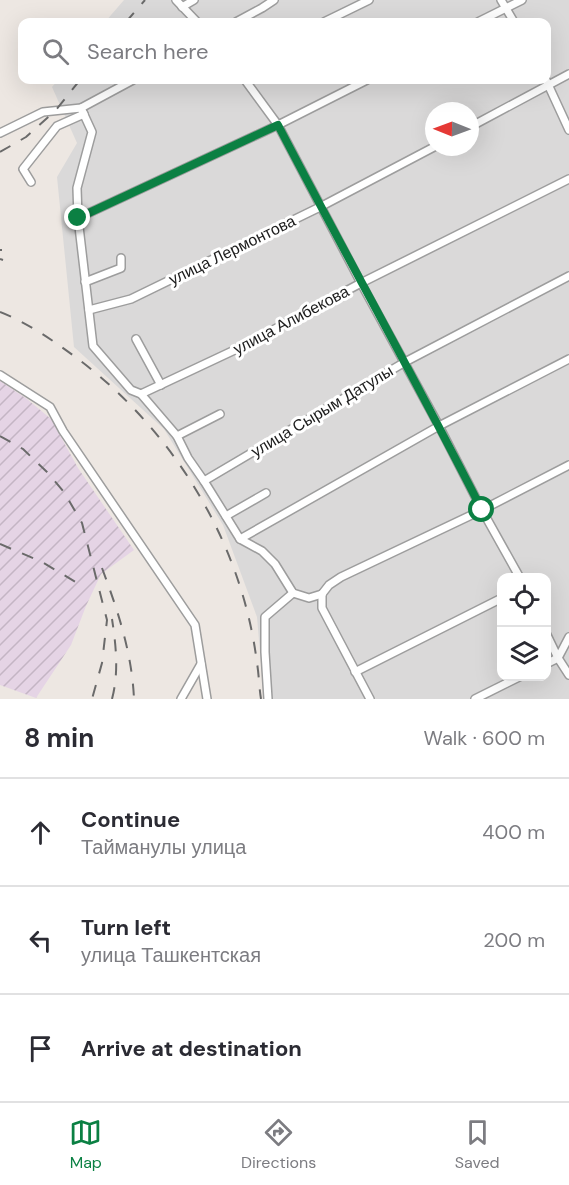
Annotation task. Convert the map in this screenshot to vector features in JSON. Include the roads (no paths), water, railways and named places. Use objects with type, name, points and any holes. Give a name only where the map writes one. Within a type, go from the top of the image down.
[{"type":"street","points":[[176,0],[193,18]]},
{"type":"street","points":[[182,7],[194,0]]},
{"type":"street","points":[[243,18],[274,0]]},
{"type":"street","points":[[332,18],[369,0]]},
{"type":"street","points":[[501,0],[512,18]]},
{"type":"street","points":[[486,18],[522,0]]},
{"type":"street","points":[[551,81],[569,74]]},
{"type":"street","points":[[31,182],[23,169],[57,126],[127,84]]},
{"type":"street","points":[[248,84],[278,125],[517,573]]},
{"type":"street","points":[[78,218],[278,125],[359,84]]},
{"type":"street","points":[[479,122],[544,84]]},
{"type":"street","points":[[548,84],[569,130]]},
{"type":"street","points":[[0,133],[43,112],[83,111]]},
{"type":"street","points":[[83,111],[92,132],[77,188],[78,218],[93,346],[131,390],[141,394],[177,436],[188,458],[240,539],[262,551],[275,564],[293,593],[309,598],[322,594],[329,585],[341,577],[482,510],[569,465]]},
{"type":"street","name":"улица Лермонтова","points":[[89,310],[131,299],[320,207],[425,152]]},
{"type":"street","name":"улица Алибекова","points":[[141,394],[241,347],[361,283],[569,179]]},
{"type":"street","points":[[86,282],[121,268],[121,258]]},
{"type":"street","name":"улица Сырым Датулы","points":[[204,481],[405,362],[569,276]]},
{"type":"street","points":[[136,339],[161,385]]},
{"type":"street","points":[[240,539],[439,426],[569,359]]},
{"type":"street","points":[[0,375],[50,407],[63,431],[195,625],[207,699]]},
{"type":"street","points":[[177,436],[220,414]]},
{"type":"street","points":[[226,516],[266,493]]},
{"type":"street","points":[[268,699],[265,617],[293,593]]},
{"type":"street","points":[[322,594],[322,608],[370,699]]},
{"type":"street","points":[[356,672],[497,600]]},
{"type":"street","points":[[551,662],[558,658],[569,637]]},
{"type":"street","points":[[551,643],[569,675]]},
{"type":"street","points":[[181,699],[201,664]]},
{"type":"street","points":[[475,699],[511,681]]},
{"type":"railway","points":[[129,18],[145,0]]},
{"type":"railway","points":[[0,152],[26,137],[56,110],[77,84]]},
{"type":"railway","points":[[0,312],[21,321],[78,359],[113,388],[173,455],[198,493],[219,533],[236,575],[249,618],[261,699]]},
{"type":"railway","points":[[0,436],[23,449],[47,472],[64,492],[82,523],[107,620],[102,663],[92,699]]},
{"type":"railway","points":[[0,544],[42,562],[79,584]]},
{"type":"railway","points":[[102,568],[123,632],[134,699]]},
{"type":"railway","points":[[112,619],[116,669],[112,699]]}]
